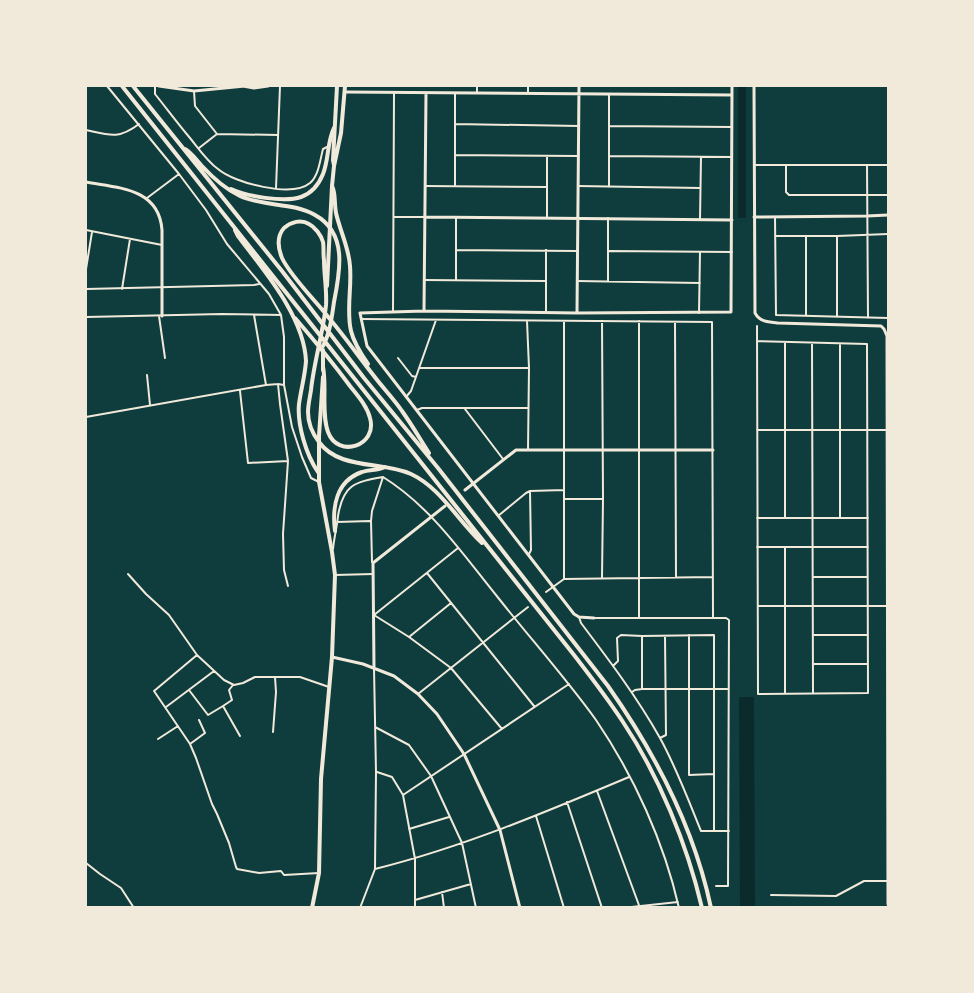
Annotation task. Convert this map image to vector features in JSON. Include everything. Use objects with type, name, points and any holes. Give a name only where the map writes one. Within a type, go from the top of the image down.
[{"type":"highway","points":[[122,86],[490,549],[592,679],[624,724],[649,768],[670,813],[687,855],[702,908]]},
{"type":"highway","points":[[133,86],[587,657],[633,722],[675,800],[701,871],[711,908]]},
{"type":"highway","points":[[334,166],[337,86]]},
{"type":"highway","points":[[312,908],[319,873],[321,779],[332,657],[335,574],[318,472],[323,345],[332,186],[341,133],[345,86]]},
{"type":"highway","points":[[219,183],[253,196],[285,199],[300,197],[317,185],[324,172],[334,128]]},
{"type":"highway","points":[[182,147],[189,151],[219,183],[233,193],[252,201],[312,213],[329,226],[337,240],[340,264],[327,339],[323,345]]},
{"type":"highway","points":[[332,186],[335,192],[336,211],[349,255],[351,331],[375,378]]},
{"type":"highway","points":[[438,468],[402,410],[375,378],[336,327],[315,301],[288,268],[278,248],[282,230],[287,226],[298,221],[309,223],[323,242],[326,304],[313,371],[308,406],[313,434],[327,451],[334,455],[346,460],[404,471],[423,481],[490,549]]},
{"type":"highway","points":[[233,225],[238,236],[284,300],[300,331],[306,353],[306,368],[298,412],[312,464],[318,472]]},
{"type":"highway","points":[[291,312],[333,363],[370,415],[370,432],[364,442],[358,445],[348,447],[338,444],[328,432],[323,367]]},
{"type":"highway","points":[[335,531],[334,508],[342,487],[355,475],[386,467]]},
{"type":"street","points":[[107,86],[179,174],[206,210],[227,244],[269,294],[281,315],[284,337],[284,385],[292,427],[311,478],[319,482]]},
{"type":"street","points":[[268,86],[194,91],[157,86],[155,94],[217,169],[232,179],[252,185],[296,189],[310,182],[316,174],[323,149],[330,146]]},
{"type":"street","points":[[194,86],[195,106],[217,134]]},
{"type":"street","points":[[276,188],[280,86]]},
{"type":"street","points":[[477,86],[477,93]]},
{"type":"street","points":[[528,86],[528,93]]},
{"type":"street","points":[[577,313],[579,86]]},
{"type":"street","points":[[716,886],[728,886],[729,620],[726,618],[594,618],[579,617],[574,614],[367,346],[360,314],[362,312],[424,311],[731,312],[732,86]]},
{"type":"street","points":[[754,86],[755,313],[764,321],[880,326],[887,336],[888,904]]},
{"type":"street","points":[[345,92],[732,95]]},
{"type":"street","points":[[393,312],[394,93]]},
{"type":"street","points":[[424,311],[426,93]]},
{"type":"street","points":[[455,93],[455,186]]},
{"type":"street","points":[[609,94],[609,187]]},
{"type":"street","points":[[86,130],[114,135],[129,132],[139,124]]},
{"type":"street","points":[[456,124],[579,126]]},
{"type":"street","points":[[609,126],[732,127]]},
{"type":"street","points":[[198,148],[217,134],[278,135]]},
{"type":"street","points":[[455,155],[578,156]]},
{"type":"street","points":[[547,156],[547,218]]},
{"type":"street","points":[[609,156],[732,158]]},
{"type":"street","points":[[700,219],[701,157]]},
{"type":"street","points":[[754,165],[888,165]]},
{"type":"street","points":[[786,165],[786,192],[789,195],[888,195]]},
{"type":"street","points":[[867,165],[868,318]]},
{"type":"street","points":[[147,199],[179,174]]},
{"type":"street","points":[[86,182],[136,192],[156,208],[162,222],[160,316],[165,358]]},
{"type":"street","points":[[425,186],[547,187]]},
{"type":"street","points":[[578,186],[700,188]]},
{"type":"street","points":[[754,217],[888,214]]},
{"type":"street","points":[[393,217],[732,220]]},
{"type":"street","points":[[456,217],[456,280]]},
{"type":"street","points":[[775,217],[776,315],[888,318]]},
{"type":"street","points":[[608,218],[608,281]]},
{"type":"street","points":[[86,230],[162,245]]},
{"type":"street","points":[[86,269],[92,231]]},
{"type":"street","points":[[775,236],[888,234]]},
{"type":"street","points":[[806,236],[806,316]]},
{"type":"street","points":[[837,236],[837,317]]},
{"type":"street","points":[[122,289],[130,238]]},
{"type":"street","points":[[456,249],[578,251]]},
{"type":"street","points":[[546,250],[546,313]]},
{"type":"street","points":[[609,251],[732,252]]},
{"type":"street","points":[[699,313],[700,252]]},
{"type":"street","points":[[424,280],[546,281]]},
{"type":"street","points":[[577,281],[700,283]]},
{"type":"street","points":[[86,289],[260,284]]},
{"type":"street","points":[[254,315],[266,386]]},
{"type":"street","points":[[86,317],[281,315]]},
{"type":"street","points":[[361,319],[712,322],[713,618]]},
{"type":"street","points":[[406,397],[411,392],[436,320]]},
{"type":"street","points":[[564,320],[564,579]]},
{"type":"street","points":[[527,321],[528,450]]},
{"type":"street","points":[[602,321],[602,578]]},
{"type":"street","points":[[639,321],[639,618]]},
{"type":"street","points":[[675,321],[676,577]]},
{"type":"street","points":[[757,326],[757,341],[757,606],[758,694],[868,693],[867,344],[757,341]]},
{"type":"street","points":[[785,342],[785,518]]},
{"type":"street","points":[[812,343],[813,693]]},
{"type":"street","points":[[840,344],[840,518]]},
{"type":"street","points":[[398,358],[412,376],[416,377]]},
{"type":"street","points":[[419,368],[529,368]]},
{"type":"street","points":[[147,375],[150,405]]},
{"type":"street","points":[[86,417],[278,384],[284,385]]},
{"type":"street","points":[[278,384],[288,461],[283,534],[284,570],[288,586]]},
{"type":"street","points":[[240,391],[248,464],[288,461]]},
{"type":"street","points":[[417,410],[422,408],[528,408]]},
{"type":"street","points":[[465,408],[503,459]]},
{"type":"street","points":[[757,430],[888,430]]},
{"type":"street","points":[[465,490],[516,450],[712,450]]},
{"type":"street","points":[[300,453],[306,456],[308,451]]},
{"type":"street","points":[[332,552],[341,502],[348,490],[362,481],[383,477],[432,516],[569,684],[606,737],[641,801],[672,881],[679,908]]},
{"type":"street","points":[[360,908],[375,869],[374,615],[370,522],[383,477]]},
{"type":"street","points":[[498,516],[530,491],[564,490]]},
{"type":"street","points":[[528,555],[531,550],[530,491]]},
{"type":"street","points":[[564,499],[603,499]]},
{"type":"street","points":[[373,563],[445,506]]},
{"type":"street","points":[[757,518],[868,518]]},
{"type":"street","points":[[337,522],[370,522]]},
{"type":"street","points":[[757,547],[868,547]]},
{"type":"street","points":[[374,615],[458,548]]},
{"type":"street","points":[[785,548],[785,693]]},
{"type":"street","points":[[335,574],[373,573]]},
{"type":"street","points":[[426,573],[534,706]]},
{"type":"street","points":[[128,574],[169,615],[197,655],[224,680],[234,684],[243,683],[255,677],[300,677],[329,687]]},
{"type":"street","points":[[546,592],[564,579],[713,577]]},
{"type":"street","points":[[813,577],[868,577]]},
{"type":"street","points":[[409,638],[451,603]]},
{"type":"street","points":[[757,606],[887,606]]},
{"type":"street","points":[[418,694],[528,607]]},
{"type":"street","points":[[374,615],[451,668],[501,729]]},
{"type":"street","points":[[579,617],[581,623],[632,692],[660,738],[679,776],[701,831],[729,831]]},
{"type":"street","points":[[613,666],[618,661],[618,636],[621,635],[714,635],[714,831]]},
{"type":"street","points":[[689,635],[689,775],[714,774]]},
{"type":"street","points":[[813,635],[868,635]]},
{"type":"street","points":[[642,636],[642,689]]},
{"type":"street","points":[[660,738],[666,735],[665,636]]},
{"type":"street","points":[[197,655],[154,691],[190,744],[237,868],[259,873],[281,871],[284,874],[319,873]]},
{"type":"street","points":[[332,657],[374,667],[403,681],[437,714],[464,754],[500,830],[520,908]]},
{"type":"street","points":[[813,664],[868,664]]},
{"type":"street","points":[[165,708],[214,671]]},
{"type":"street","points":[[273,732],[276,677]]},
{"type":"street","points":[[189,690],[208,715],[232,700],[229,690],[234,684]]},
{"type":"street","points":[[403,795],[569,684]]},
{"type":"street","points":[[632,692],[642,689],[729,689]]},
{"type":"street","points":[[222,706],[240,736]]},
{"type":"street","points":[[190,744],[205,733],[199,720]]},
{"type":"street","points":[[158,739],[178,726]]},
{"type":"street","points":[[375,727],[409,745],[430,776],[462,843],[476,908]]},
{"type":"street","points":[[376,772],[392,777],[403,795],[415,859],[415,908]]},
{"type":"street","points":[[375,869],[415,859],[500,830],[629,777]]},
{"type":"street","points":[[597,791],[640,907]]},
{"type":"street","points":[[567,802],[602,908]]},
{"type":"street","points":[[536,816],[564,908]]},
{"type":"street","points":[[409,829],[450,817]]},
{"type":"street","points":[[86,864],[121,888],[134,908]]},
{"type":"street","points":[[771,895],[836,896],[864,881],[888,881]]},
{"type":"street","points":[[415,900],[471,884]]},
{"type":"street","points":[[442,892],[444,908]]},
{"type":"street","points":[[622,908],[678,902]]},
{"type":"water","points":[[738,86],[746,86],[746,218],[738,218]]},
{"type":"water","points":[[739,697],[754,697],[755,907],[740,907]]}]
